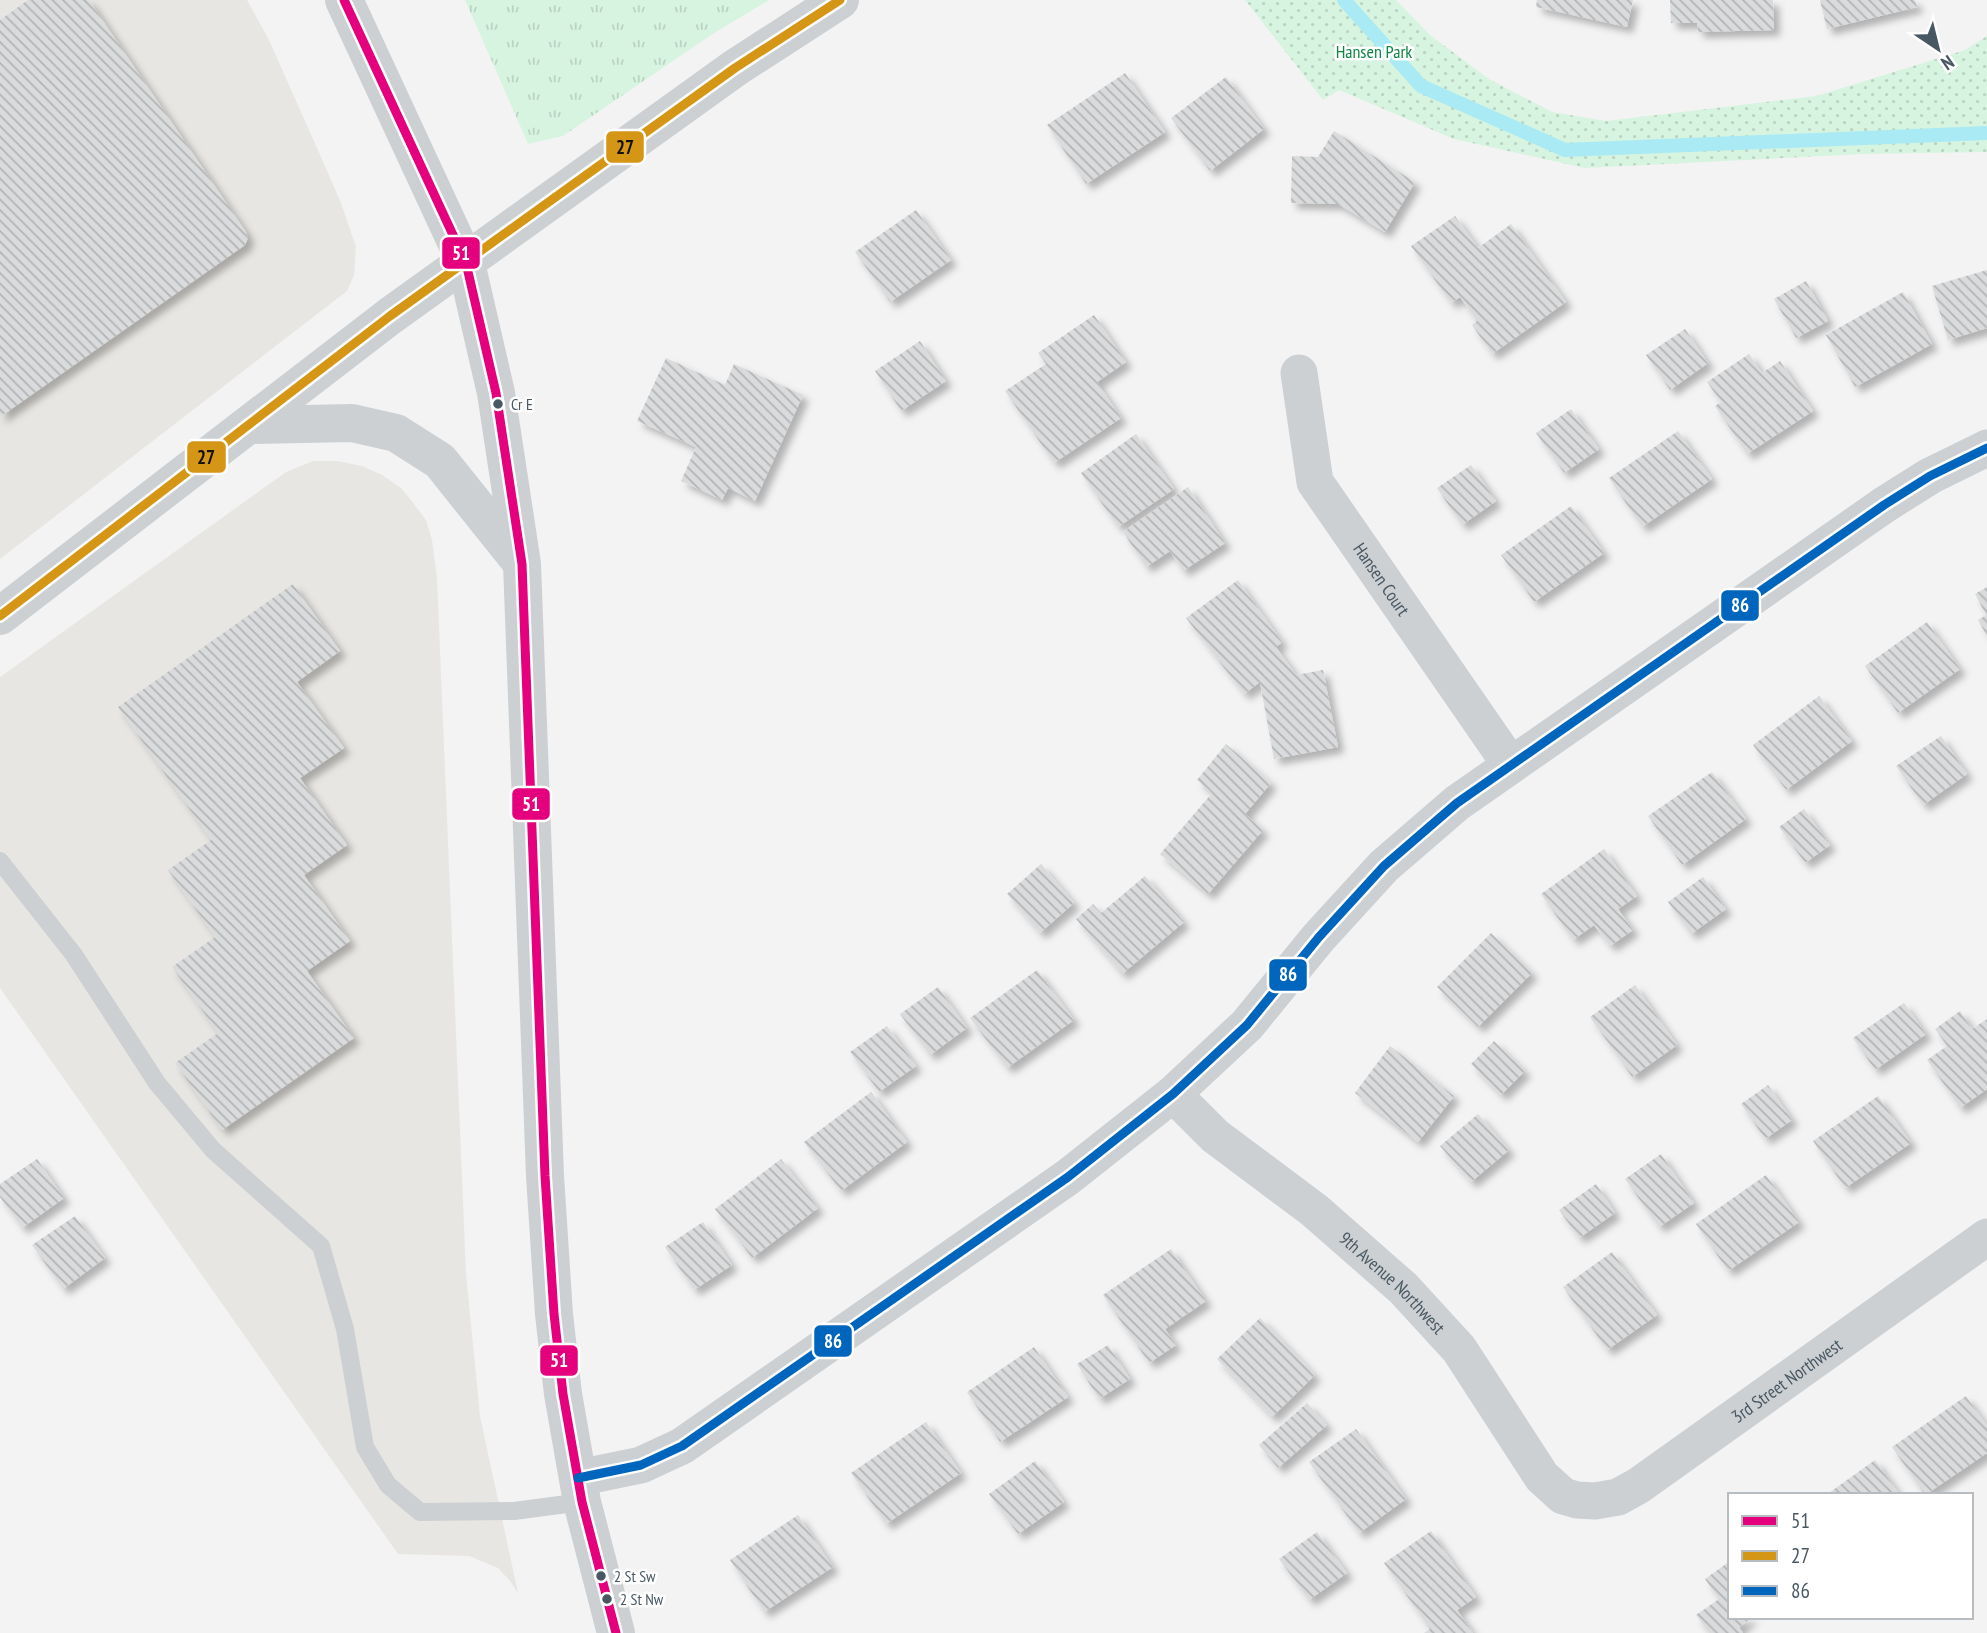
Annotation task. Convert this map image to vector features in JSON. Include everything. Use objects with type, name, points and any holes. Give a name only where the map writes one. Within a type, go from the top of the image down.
[{"type":"street","points":[[344,0],[466,263],[494,382],[522,564],[545,1176],[554,1314],[563,1394],[580,1490],[616,1633]]},
{"type":"street","points":[[0,616],[390,316],[735,68],[840,0]]},
{"type":"street","name":"Hansen Court","points":[[1299,373],[1315,482],[1510,764]]},
{"type":"street","points":[[251,425],[352,423],[396,433],[440,461],[522,564]]},
{"type":"street","points":[[580,1490],[682,1446],[1068,1177],[1173,1094],[1247,1025],[1319,937],[1384,866],[1457,803],[1884,505],[1950,465],[1987,448]]},
{"type":"street","name":"9th Avenue Northwest","points":[[1173,1094],[1215,1136],[1314,1210],[1403,1288],[1459,1349],[1542,1476],[1563,1496],[1577,1500]]},
{"type":"street","name":"3rd Street Northwest","points":[[1577,1500],[1595,1501],[1618,1497],[1638,1486],[1987,1237]]},
{"type":"lane","points":[[0,862],[74,955],[156,1083],[205,1141],[321,1246],[345,1329],[365,1447],[388,1485],[419,1512],[514,1511],[580,1490]]},
{"type":"shaded area","points":[[0,0],[247,0],[269,40],[321,157],[356,247],[354,275],[347,291],[0,559]]},
{"type":"shaded area","points":[[313,461],[337,461],[362,466],[382,475],[401,488],[411,500],[426,520],[432,540],[437,578],[466,1273],[480,1416],[518,1593],[498,1568],[469,1556],[398,1554],[0,988],[0,677],[286,472]]},
{"type":"green space","points":[[465,0],[769,0],[711,35],[563,136],[528,144]]},
{"type":"green space","name":"Hansen Park","points":[[1245,0],[1396,0],[1430,35],[1489,79],[1552,112],[1606,121],[1816,96],[1965,50],[1987,36],[1987,152],[1863,154],[1585,168],[1454,139],[1339,90],[1323,100]]},
{"type":"building","points":[[28,0],[89,0],[248,238],[245,245],[0,417],[0,20]]},
{"type":"building","points":[[1537,0],[1633,0],[1627,27],[1536,7]]},
{"type":"building","points":[[1670,0],[1773,0],[1774,30],[1698,32],[1697,23],[1671,23]]},
{"type":"building","points":[[1820,0],[1915,0],[1917,7],[1827,29]]},
{"type":"building","points":[[1125,73],[1165,132],[1086,184],[1047,125]]},
{"type":"building","points":[[1226,77],[1264,129],[1210,171],[1171,118]]},
{"type":"building","points":[[1334,131],[1415,182],[1385,232],[1338,204],[1291,203],[1292,156],[1318,157]]},
{"type":"building","points":[[916,210],[951,260],[890,302],[855,252]]},
{"type":"building","points":[[1455,216],[1478,248],[1511,224],[1566,302],[1492,354],[1472,325],[1477,321],[1460,297],[1451,303],[1411,246]]},
{"type":"building","points":[[1987,270],[1987,328],[1948,340],[1932,286]]},
{"type":"building","points":[[1806,281],[1828,321],[1796,338],[1774,299]]},
{"type":"building","points":[[1903,292],[1932,344],[1855,387],[1826,335]]},
{"type":"building","points":[[1094,315],[1126,362],[1097,382],[1121,418],[1054,463],[1005,391],[1046,364],[1038,353]]},
{"type":"building","points":[[1685,329],[1708,363],[1670,390],[1646,355]]},
{"type":"building","points":[[920,341],[946,381],[901,411],[875,371]]},
{"type":"building","points":[[1749,354],[1762,373],[1780,361],[1813,411],[1747,454],[1715,406],[1721,402],[1707,382]]},
{"type":"building","points":[[666,358],[725,385],[734,364],[803,395],[755,501],[728,488],[722,500],[681,481],[696,447],[637,421]]},
{"type":"building","points":[[1571,409],[1599,449],[1564,473],[1536,433]]},
{"type":"building","points":[[1678,431],[1712,479],[1642,527],[1609,478]]},
{"type":"building","points":[[1136,434],[1174,489],[1118,527],[1081,473]]},
{"type":"building","points":[[1471,465],[1496,501],[1462,525],[1437,488]]},
{"type":"building","points":[[1188,487],[1225,543],[1183,571],[1170,551],[1146,567],[1123,532]]},
{"type":"building","points":[[1571,506],[1604,553],[1534,602],[1501,555]]},
{"type":"building","points":[[1238,580],[1282,642],[1276,647],[1296,675],[1323,670],[1338,747],[1274,759],[1260,682],[1244,694],[1186,618]]},
{"type":"building","points":[[293,584],[340,651],[297,682],[344,748],[300,778],[347,845],[304,875],[350,941],[307,971],[354,1038],[222,1130],[175,1063],[218,1033],[172,967],[215,937],[168,870],[211,840],[118,707]]},
{"type":"building","points":[[1987,587],[1987,636],[1978,620],[1986,615],[1975,594]]},
{"type":"building","points":[[1927,622],[1960,669],[1898,713],[1865,666]]},
{"type":"building","points":[[1819,696],[1852,741],[1786,790],[1753,745]]},
{"type":"building","points":[[1941,736],[1967,774],[1923,805],[1896,766]]},
{"type":"building","points":[[1226,744],[1271,783],[1245,814],[1263,830],[1208,894],[1160,854],[1212,793],[1197,780]]},
{"type":"building","points":[[1712,772],[1746,819],[1682,865],[1648,816]]},
{"type":"building","points":[[1804,809],[1830,845],[1805,863],[1779,827]]},
{"type":"building","points":[[1604,849],[1637,896],[1618,909],[1633,930],[1610,946],[1594,925],[1573,940],[1541,894]]},
{"type":"building","points":[[1041,864],[1074,903],[1040,933],[1007,894]]},
{"type":"building","points":[[1145,876],[1184,922],[1122,974],[1076,919],[1093,904],[1101,913]]},
{"type":"building","points":[[1703,877],[1726,909],[1691,934],[1668,902]]},
{"type":"building","points":[[1491,933],[1532,973],[1478,1027],[1437,987]]},
{"type":"building","points":[[1037,970],[1074,1020],[1007,1068],[970,1018]]},
{"type":"building","points":[[1635,985],[1677,1045],[1632,1077],[1590,1017]]},
{"type":"building","points":[[938,987],[967,1028],[930,1055],[900,1014]]},
{"type":"building","points":[[1904,1003],[1926,1034],[1875,1070],[1853,1038]]},
{"type":"building","points":[[1960,1011],[1972,1029],[1987,1019],[1987,1089],[1960,1108],[1927,1060],[1947,1046],[1935,1029]]},
{"type":"building","points":[[887,1026],[916,1066],[879,1092],[850,1052]]},
{"type":"building","points":[[1494,1041],[1525,1071],[1501,1095],[1471,1064]]},
{"type":"building","points":[[1390,1046],[1454,1096],[1418,1142],[1355,1093]]},
{"type":"building","points":[[1768,1085],[1792,1120],[1765,1139],[1741,1104]]},
{"type":"building","points":[[871,1092],[907,1142],[841,1191],[804,1142]]},
{"type":"building","points":[[1878,1096],[1911,1143],[1845,1188],[1813,1141]]},
{"type":"building","points":[[1478,1114],[1509,1150],[1471,1182],[1440,1146]]},
{"type":"building","points":[[1661,1154],[1694,1203],[1659,1227],[1625,1179]]},
{"type":"building","points":[[37,1159],[64,1198],[22,1228],[0,1197],[0,1184]]},
{"type":"building","points":[[781,1159],[818,1208],[752,1258],[715,1209]]},
{"type":"building","points":[[1766,1175],[1799,1222],[1728,1271],[1696,1224]]},
{"type":"building","points":[[1596,1184],[1615,1213],[1579,1238],[1559,1210]]},
{"type":"building","points":[[75,1216],[105,1258],[63,1289],[32,1245]]},
{"type":"building","points":[[703,1222],[732,1265],[694,1290],[665,1247]]},
{"type":"building","points":[[1171,1249],[1206,1301],[1165,1329],[1176,1345],[1149,1363],[1103,1295]]},
{"type":"building","points":[[1612,1252],[1657,1315],[1607,1350],[1563,1287]]},
{"type":"building","points":[[1260,1318],[1315,1375],[1272,1417],[1217,1359]]},
{"type":"building","points":[[1108,1345],[1130,1379],[1099,1399],[1077,1364]]},
{"type":"building","points":[[1034,1347],[1068,1397],[1000,1442],[967,1392]]},
{"type":"building","points":[[1966,1396],[1987,1426],[1987,1453],[1928,1493],[1924,1493],[1892,1447]]},
{"type":"building","points":[[1307,1403],[1327,1425],[1278,1468],[1259,1445]]},
{"type":"building","points":[[926,1422],[961,1473],[886,1524],[851,1473]]},
{"type":"building","points":[[1356,1429],[1406,1499],[1359,1533],[1309,1462]]},
{"type":"building","points":[[1875,1460],[1899,1493],[1829,1493]]},
{"type":"building","points":[[1035,1461],[1064,1502],[1018,1534],[989,1494]]},
{"type":"building","points":[[798,1515],[833,1567],[764,1612],[730,1560]]},
{"type":"building","points":[[1431,1531],[1476,1597],[1457,1610],[1473,1633],[1424,1633],[1430,1629],[1384,1563]]},
{"type":"building","points":[[1317,1532],[1347,1573],[1309,1600],[1279,1559]]},
{"type":"building","points":[[1728,1562],[1728,1619],[1750,1619],[1739,1627],[1743,1633],[1709,1633],[1696,1615],[1719,1599],[1705,1579]]},
{"type":"waterway","points":[[1344,0],[1421,86],[1565,150],[1987,133]]},
{"type":"transit line","name":"51","points":[[344,0],[466,263],[496,393],[522,564],[545,1176],[554,1314],[563,1394],[582,1502],[616,1633]]},
{"type":"transit line","name":"27","points":[[0,616],[390,316],[735,68],[840,0]]},
{"type":"transit line","name":"86","points":[[578,1478],[641,1465],[682,1446],[1068,1177],[1173,1094],[1247,1025],[1319,937],[1384,866],[1457,803],[1884,505],[1930,476],[1987,448]]},
{"type":"place","name":"Cr E","points":[[498,404]]},
{"type":"place","name":"2 St Sw","points":[[601,1576]]},
{"type":"place","name":"2 St Nw","points":[[607,1599]]}]
